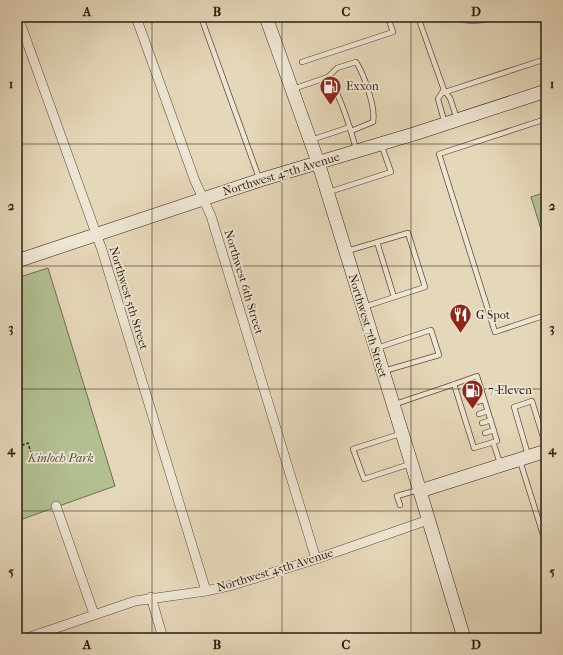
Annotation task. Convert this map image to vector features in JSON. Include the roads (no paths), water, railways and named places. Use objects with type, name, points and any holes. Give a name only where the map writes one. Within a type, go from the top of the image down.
[{"type":"street","name":"Northwest 5th Street","points":[[18,17],[96,235],[206,591]]},
{"type":"street","name":"Northwest 6th Street","points":[[136,17],[195,182],[211,216],[316,559]]},
{"type":"street","name":"Northwest 7th Street","points":[[266,17],[318,162],[464,638]]},
{"type":"street","name":"Northwest 47th Avenue","points":[[17,261],[260,180],[546,92]]},
{"type":"street","points":[[419,490],[546,451]]},
{"type":"street","points":[[56,506],[94,614]]},
{"type":"street","name":"Northwest 45th Avenue","points":[[27,638],[125,603],[206,591],[233,585],[316,559],[428,520]]},
{"type":"street","points":[[152,598],[163,638]]},
{"type":"lane","points":[[201,17],[260,180]]},
{"type":"lane","points":[[302,62],[393,32],[388,17]]},
{"type":"lane","points":[[418,17],[444,91],[450,98],[451,122]]},
{"type":"lane","points":[[451,122],[438,99],[444,91],[546,59]]},
{"type":"lane","points":[[292,90],[328,77],[337,68],[356,62],[362,71],[375,115],[373,122],[310,140]]},
{"type":"lane","points":[[328,77],[333,84],[357,151]]},
{"type":"lane","points":[[546,119],[439,154],[495,332],[546,315]]},
{"type":"lane","points":[[327,193],[391,172],[381,143]]},
{"type":"lane","points":[[345,252],[408,233],[425,287],[363,307]]},
{"type":"lane","points":[[377,242],[394,297]]},
{"type":"lane","points":[[375,348],[431,330],[439,355],[383,372]]},
{"type":"lane","points":[[393,405],[477,376],[497,441],[474,448],[454,384]]},
{"type":"lane","points":[[472,390],[480,387]]},
{"type":"lane","points":[[457,394],[463,392]]},
{"type":"lane","points":[[476,402],[484,400]]},
{"type":"lane","points":[[546,447],[532,401],[514,407],[524,458],[546,544]]},
{"type":"lane","points":[[461,407],[467,405]]},
{"type":"lane","points":[[479,414],[488,411]]},
{"type":"lane","points":[[464,419],[471,417]]},
{"type":"lane","points":[[482,423],[491,420]]},
{"type":"lane","points":[[468,428],[474,426]]},
{"type":"lane","points":[[485,433],[494,430]]},
{"type":"lane","points":[[402,434],[353,449],[364,479],[411,464]]},
{"type":"lane","points":[[470,438],[477,436]]},
{"type":"lane","points":[[493,442],[501,465]]},
{"type":"lane","points":[[400,505],[397,496],[419,490]]},
{"type":"water","points":[[450,17],[509,17],[487,22],[464,23]]},
{"type":"place","name":"Exxon","points":[[330,106]]},
{"type":"place","name":"G Spot","points":[[460,334]]},
{"type":"place","name":"7-Eleven","points":[[473,410]]},
{"type":"park label","name":"Kinloch Park","points":[[61,458]]}]
